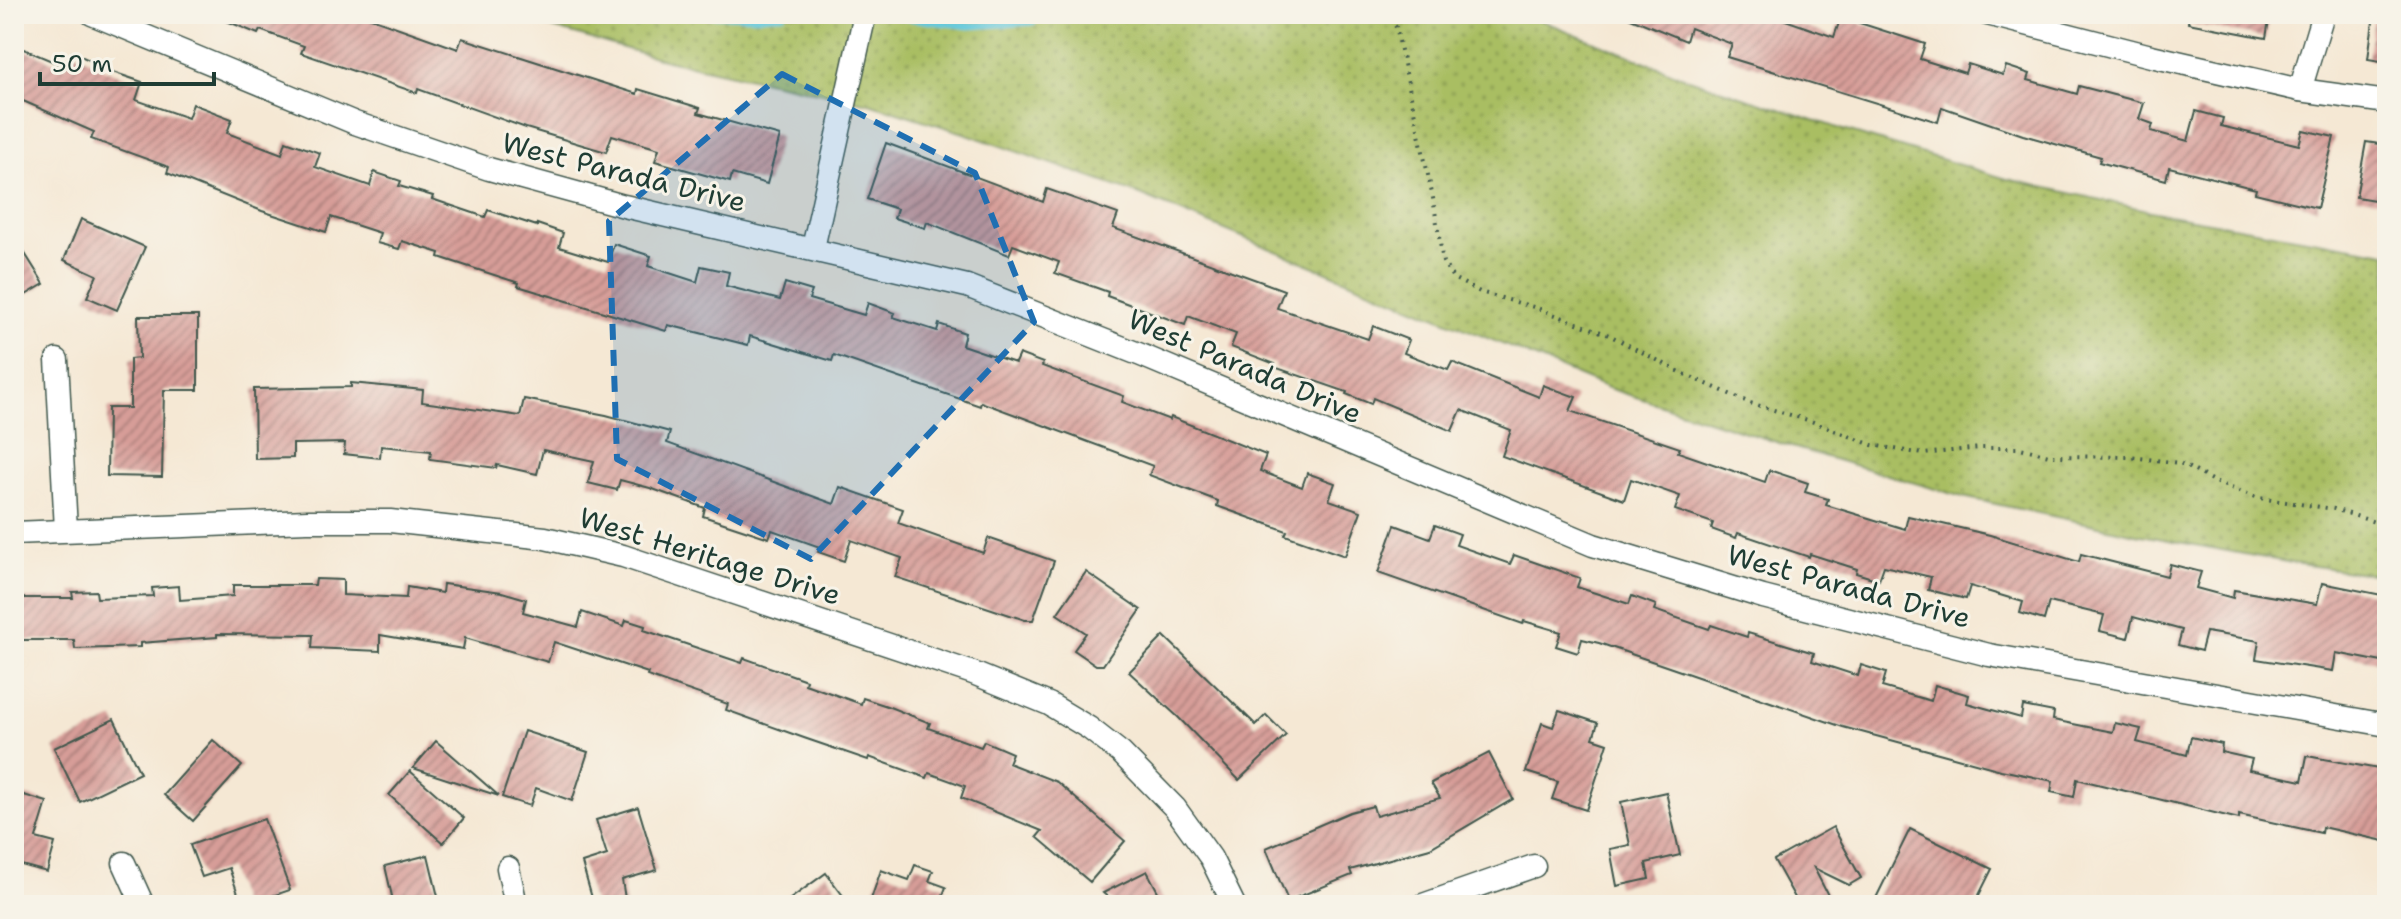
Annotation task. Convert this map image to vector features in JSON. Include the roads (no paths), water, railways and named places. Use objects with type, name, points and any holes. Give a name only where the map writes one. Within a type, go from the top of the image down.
[{"type":"street","name":"West Parada Drive","points":[[92,14],[355,123],[489,169],[624,206],[967,286],[1156,361],[1593,545],[1763,597],[1989,655],[2387,725]]},
{"type":"street","points":[[813,248],[865,14]]},
{"type":"street","points":[[1987,14],[2300,90],[2387,102]]},
{"type":"street","points":[[2300,90],[2323,14]]},
{"type":"street","points":[[57,360],[66,530]]},
{"type":"street","name":"West Heritage Drive","points":[[14,533],[307,521],[403,522],[545,538],[623,556],[1008,685],[1049,704],[1089,728],[1121,753],[1175,808],[1211,858],[1234,905]]},
{"type":"street","points":[[124,863],[143,905]]},
{"type":"street","points":[[1423,905],[1534,866]]},
{"type":"street","points":[[508,868],[516,905]]},
{"type":"waterway","points":[[693,14],[783,14]]},
{"type":"waterway","points":[[901,17],[969,26],[1033,22]]}]
